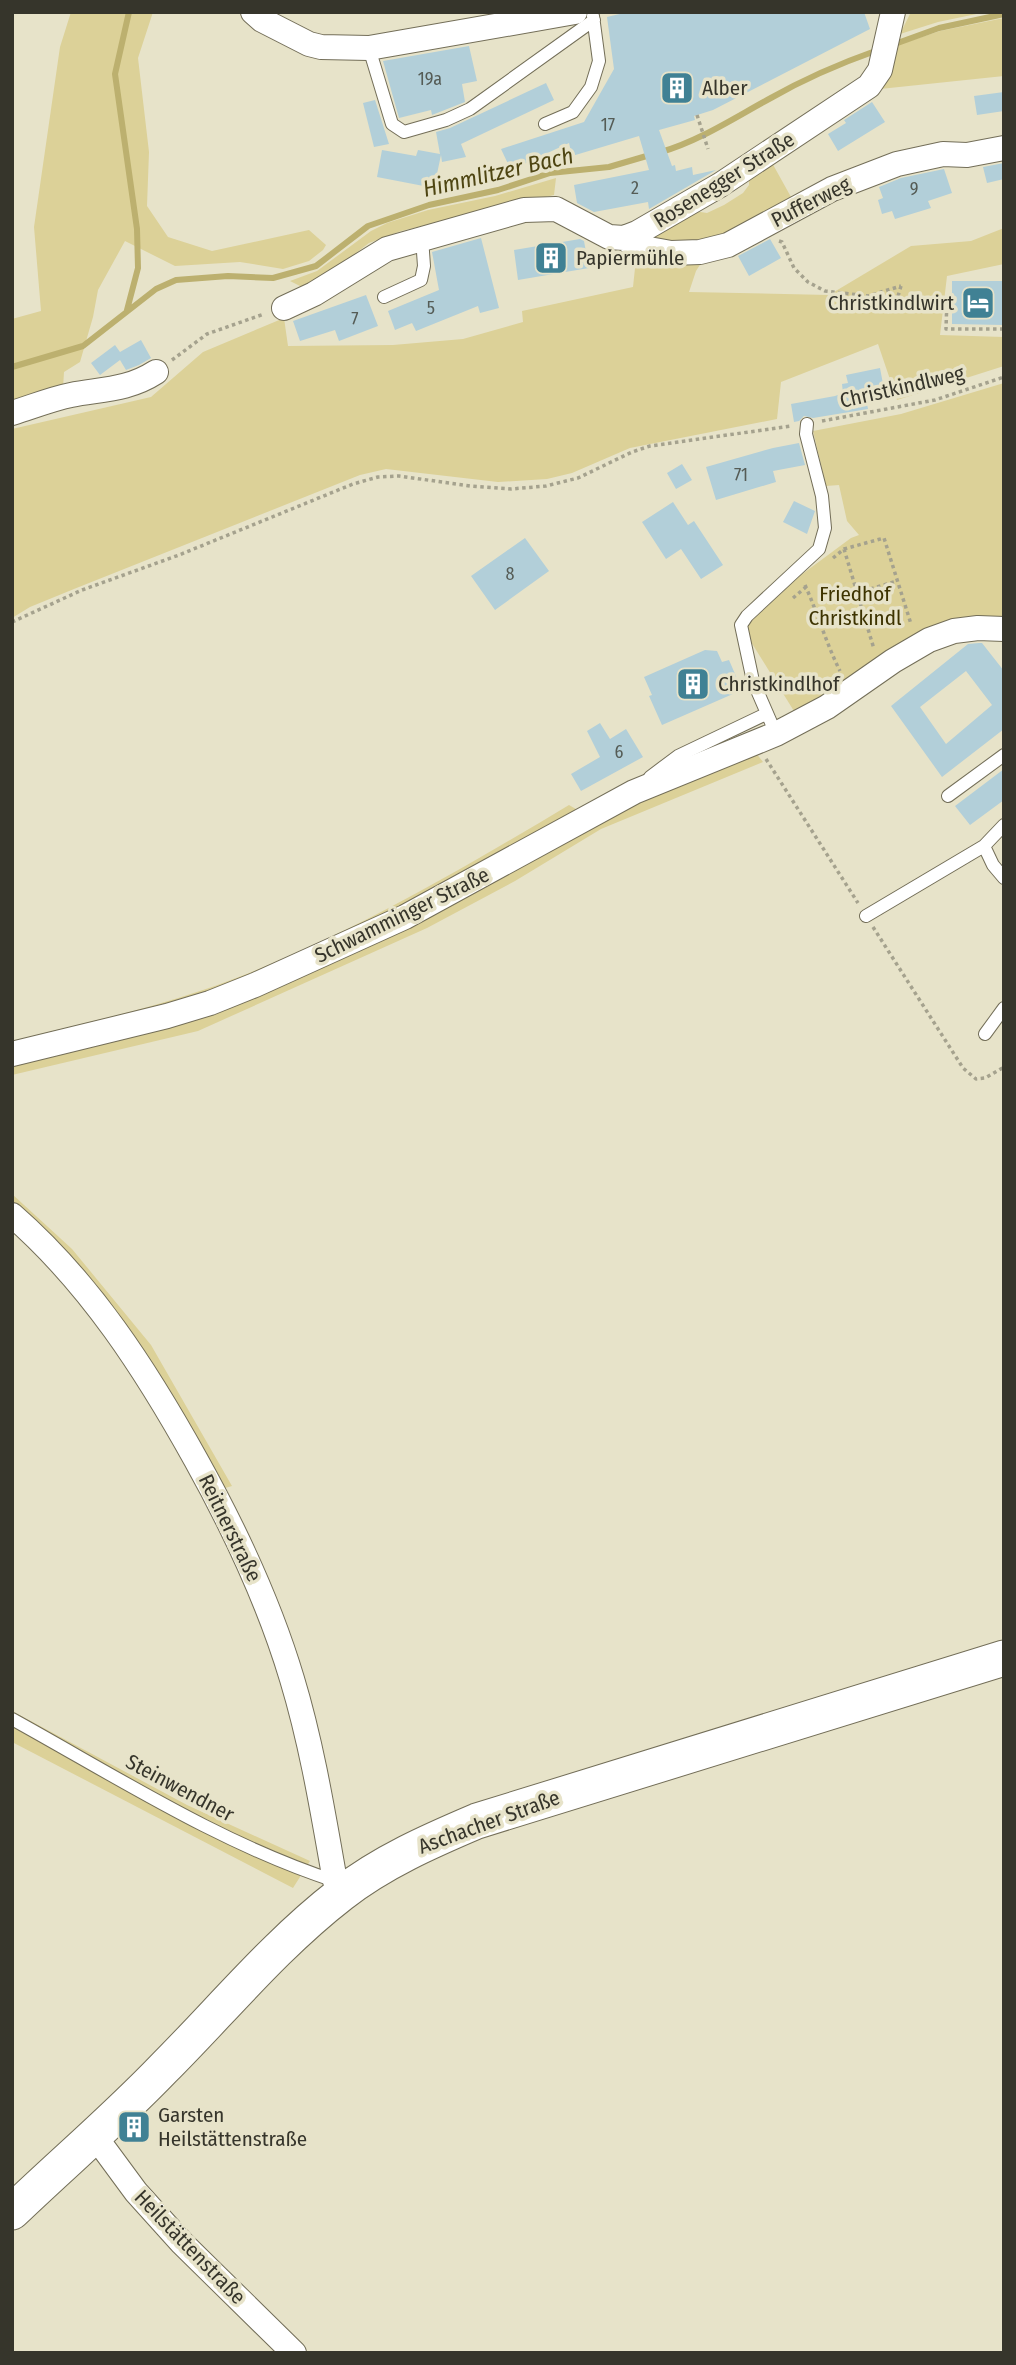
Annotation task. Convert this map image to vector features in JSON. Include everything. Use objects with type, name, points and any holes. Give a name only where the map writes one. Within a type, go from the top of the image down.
[{"type":"street","points":[[253,12],[262,20],[309,44],[321,47],[369,48],[587,15]]},
{"type":"street","name":"Rosenegger Straße","points":[[624,238],[668,217],[869,86],[880,70],[893,12]]},
{"type":"street","name":"Pufferweg","points":[[624,238],[638,247],[671,253],[700,252],[728,245],[832,189],[897,164],[943,154],[967,155],[1004,148]]},
{"type":"street","points":[[285,308],[314,294],[387,249],[506,215],[540,208],[556,209],[609,237],[624,238]]},
{"type":"street","points":[[12,413],[70,396],[125,387],[156,372]]},
{"type":"street","name":"Schwamminger Straße","points":[[12,1054],[167,1016],[255,985],[327,954],[440,899],[634,792],[771,724],[827,707],[893,661],[929,640],[954,631],[1004,629]]},
{"type":"street","name":"Reitnerstraße","points":[[12,1215],[58,1259],[131,1351],[165,1404],[243,1549],[292,1678],[314,1765],[339,1887]]},
{"type":"street","name":"Aschacher Straße","points":[[12,2212],[164,2068],[339,1887],[477,1821],[1004,1658]]},
{"type":"street","name":"Heilstättenstraße","points":[[94,2135],[136,2192],[182,2242],[294,2353]]},
{"type":"lane","points":[[369,48],[392,124],[404,132],[446,120],[470,109],[587,15],[599,61],[591,87],[573,112],[545,124]]},
{"type":"lane","points":[[384,297],[421,280],[424,266],[422,238]]},
{"type":"lane","points":[[771,724],[753,681],[741,625],[747,616],[820,549],[825,528],[822,496],[806,434],[807,424]]},
{"type":"lane","points":[[948,796],[1004,755]]},
{"type":"lane","points":[[866,916],[984,846],[1004,825]]},
{"type":"lane","points":[[984,846],[993,865],[1004,878]]},
{"type":"lane","points":[[985,1034],[1004,1008]]},
{"type":"lane","name":"Steinwendner","points":[[12,1719],[230,1837],[339,1887]]},
{"type":"path","points":[[696,116],[708,149]]},
{"type":"path","points":[[767,224],[775,239],[782,242],[794,268],[808,282],[825,291],[868,296],[901,286],[896,303],[947,298],[946,329],[1004,329]]},
{"type":"path","points":[[156,372],[207,334],[285,308]]},
{"type":"path","name":"Christkindlweg","points":[[12,622],[82,590],[179,555],[353,484],[379,477],[426,479],[511,489],[546,486],[578,478],[650,446],[807,424],[935,400],[1004,377]]},
{"type":"path","points":[[824,565],[844,549],[884,538],[912,627]]},
{"type":"path","points":[[844,549],[875,652],[884,645]]},
{"type":"path","points":[[804,581],[821,622],[824,638],[840,673]]},
{"type":"path","points":[[857,593],[897,581]]},
{"type":"green space","points":[[71,12],[153,12],[138,58],[149,152],[147,206],[168,237],[212,251],[309,230],[326,245],[309,261],[283,269],[240,262],[175,266],[125,241],[98,290],[80,362],[64,372],[63,388],[12,404],[12,319],[41,311],[34,227],[60,47]]},
{"type":"green space","points":[[911,12],[986,12],[938,22],[900,34]]},
{"type":"green space","points":[[1004,18],[1004,76],[880,89],[898,45],[940,31]]},
{"type":"green space","points":[[771,161],[791,197],[717,243],[641,240],[694,211],[707,213],[724,205],[743,193],[749,185],[749,175]]},
{"type":"green space","points":[[556,178],[554,195],[401,231],[369,243],[308,290],[290,281],[317,271],[371,231],[387,223]]},
{"type":"green space","points":[[1004,228],[1004,264],[947,276],[940,335],[1004,337],[1004,366],[897,400],[878,344],[781,382],[777,419],[630,448],[572,473],[547,479],[498,482],[386,469],[360,475],[30,607],[12,618],[12,429],[151,397],[203,352],[284,318],[288,346],[393,345],[463,339],[523,322],[522,311],[633,287],[636,259],[666,263],[705,257],[696,271],[689,292],[829,295],[911,246],[971,241]]},
{"type":"green space","name":"Friedhof Christkindl","points":[[1004,383],[1004,621],[958,622],[922,630],[797,716],[743,629],[801,575],[859,535],[847,521],[839,485],[826,486],[813,431],[901,414]]},
{"type":"green space","points":[[756,753],[763,762],[601,829],[515,881],[427,928],[198,1031],[12,1075],[12,1041],[156,1005],[251,972],[391,907],[569,805],[598,822],[647,796]]},
{"type":"green space","points":[[12,1194],[72,1249],[151,1345],[232,1486],[222,1489],[158,1415],[101,1330],[51,1269],[12,1231]]},
{"type":"green space","points":[[12,1711],[187,1805],[310,1861],[293,1888],[12,1742]]},
{"type":"building","name":"Alber","points":[[628,12],[864,12],[870,29],[713,110],[694,116],[695,120],[659,130],[676,171],[692,167],[693,175],[716,170],[649,209],[648,202],[594,212],[577,203],[574,185],[649,170],[639,136],[572,156],[569,143],[511,170],[501,149],[584,122],[614,69],[607,17]]},
{"type":"building","points":[[469,46],[477,81],[462,84],[465,102],[432,115],[431,110],[399,118],[383,61]]},
{"type":"building","points":[[546,83],[554,100],[461,144],[466,157],[442,162],[441,155],[434,188],[377,177],[382,150],[416,156],[418,150],[440,154],[436,132]]},
{"type":"building","points":[[1004,92],[1004,111],[977,115],[974,96]]},
{"type":"building","points":[[375,100],[389,144],[374,147],[363,103]]},
{"type":"building","points":[[872,102],[885,122],[838,151],[828,134]]},
{"type":"building","points":[[1004,163],[1004,179],[987,183],[983,167]]},
{"type":"building","points":[[944,169],[952,193],[928,201],[931,208],[895,219],[892,211],[882,214],[878,200],[883,198],[879,187],[901,178]]},
{"type":"building","points":[[481,238],[499,308],[480,313],[478,306],[416,331],[412,323],[395,330],[388,311],[439,290],[432,252]]},
{"type":"building","name":"Papiermühle","points":[[580,239],[584,241],[589,268],[518,280],[514,250]]},
{"type":"building","points":[[770,239],[781,258],[749,276],[738,256]]},
{"type":"building","name":"Christkindlwirt","points":[[952,281],[1004,281],[1004,325],[952,324]]},
{"type":"building","points":[[366,295],[378,326],[339,341],[335,330],[300,341],[293,321]]},
{"type":"building","points":[[141,340],[151,358],[139,365],[126,370],[120,360],[100,375],[91,363],[115,345],[120,352]]},
{"type":"building","points":[[880,368],[883,384],[864,388],[868,409],[813,418],[804,416],[794,422],[791,404],[843,393],[842,384],[848,383],[846,375]]},
{"type":"building","points":[[799,443],[805,465],[773,471],[776,482],[716,500],[706,467]]},
{"type":"building","points":[[682,464],[692,480],[676,489],[667,473]]},
{"type":"building","points":[[794,501],[815,511],[807,534],[783,522]]},
{"type":"building","points":[[673,502],[688,525],[694,521],[723,565],[701,579],[681,549],[666,559],[642,522]]},
{"type":"building","points":[[525,538],[549,571],[495,610],[471,576]]},
{"type":"building","points":[[982,643],[1004,671],[1004,729],[942,777],[891,706],[968,644]],"holes":[[[966,671],[992,705],[946,744],[920,707]]]},
{"type":"building","name":"Christkindlhof","points":[[705,650],[717,651],[722,662],[729,660],[742,690],[662,725],[644,677]]},
{"type":"building","points":[[600,723],[610,739],[626,729],[643,757],[581,791],[571,774],[600,757],[587,731]]},
{"type":"building","points":[[1004,769],[1004,800],[970,825],[955,806]]},
{"type":"waterway","points":[[127,310],[138,268],[137,229],[115,74],[129,12]]},
{"type":"waterway","name":"Himmlitzer Bach","points":[[892,45],[939,28],[1004,14]]},
{"type":"waterway","name":"Himmlitzer Bach","points":[[661,152],[703,135],[809,78],[878,50]]},
{"type":"waterway","name":"Himmlitzer Bach","points":[[12,367],[83,346],[156,289],[176,280],[228,276],[273,278],[316,266],[368,226],[429,205],[498,190],[550,173],[609,167],[650,155]]},
{"type":"place","name":"Alber","points":[[677,88]]},
{"type":"place","name":"Papiermühle","points":[[551,258]]},
{"type":"place","name":"Christkindlwirt","points":[[978,303]]},
{"type":"place","name":"Christkindlhof","points":[[693,684]]},
{"type":"place","name":"Garsten Heilstättenstraße","points":[[134,2127]]}]
